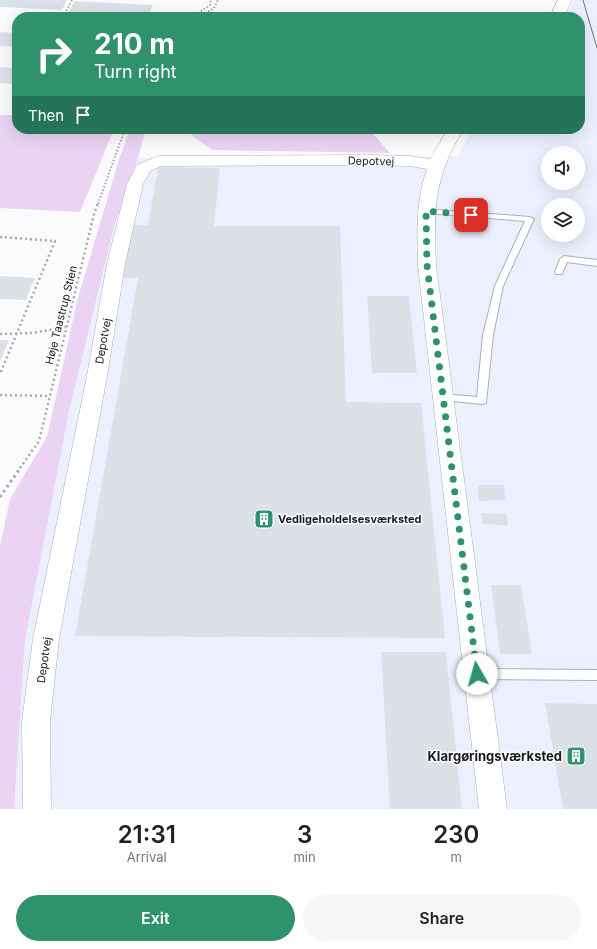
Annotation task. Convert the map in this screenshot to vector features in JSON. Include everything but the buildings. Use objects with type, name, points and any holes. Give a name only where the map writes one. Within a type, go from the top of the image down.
[{"type":"street","points":[[559,12],[565,0]]},
{"type":"street","points":[[452,134],[436,165],[430,184],[426,211],[427,265],[493,809]]},
{"type":"street","name":"Depotvej","points":[[37,809],[36,722],[46,638],[97,376],[116,264],[135,184],[143,168],[158,161],[373,160],[410,161],[436,165]]},
{"type":"lane","points":[[426,211],[530,219],[498,286],[488,335],[482,401],[443,397]]},
{"type":"lane","points":[[559,272],[564,259],[597,263]]},
{"type":"lane","points":[[477,674],[597,675]]},
{"type":"path","points":[[66,12],[72,0]]},
{"type":"path","points":[[200,12],[210,5],[211,0]]},
{"type":"path","points":[[208,12],[214,8],[218,0]]},
{"type":"path","name":"Høje Taastrup Stien","points":[[0,497],[39,441],[94,214],[123,134]]},
{"type":"path","points":[[0,238],[55,242],[0,374]]},
{"type":"path","points":[[0,334],[17,334],[66,328]]},
{"type":"path","points":[[0,395],[50,396]]},
{"type":"shaded area","points":[[574,0],[597,0],[597,809],[14,809],[25,641],[69,411],[114,227],[138,158],[457,157],[470,134],[585,134],[585,12],[569,12]]},
{"type":"shaded area","points":[[0,115],[12,115],[12,134],[112,134],[80,212],[0,208]]},
{"type":"shaded area","points":[[128,134],[145,134],[138,158],[114,227],[69,411],[25,641],[14,809],[0,809],[0,546],[10,499],[47,437],[77,301],[120,156]]},
{"type":"shaded area","points":[[190,134],[373,134],[390,153],[212,150]]},
{"type":"tram line","points":[[583,0],[597,48]]},
{"type":"place","name":"Vedligeholdelsesværksted","points":[[264,519]]},
{"type":"place","name":"Klargøringsværksted","points":[[576,756]]},
{"type":"route","points":[[471,215],[426,211],[427,265],[477,674]]}]
